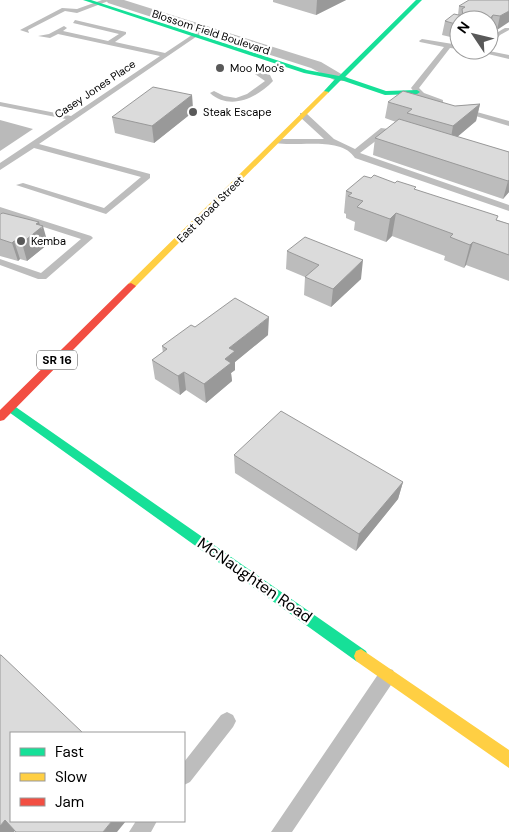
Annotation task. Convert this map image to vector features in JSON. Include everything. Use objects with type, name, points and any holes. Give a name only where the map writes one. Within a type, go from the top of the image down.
[{"type":"main road","name":"Blossom Field Boulevard","points":[[86,0],[106,1]]},
{"type":"main road","name":"East Broad Street","points":[[3,409],[304,116],[419,0]]},
{"type":"main road","points":[[341,78],[385,93],[417,92]]},
{"type":"main road","name":"McNaughten Road","points":[[3,409],[389,674],[509,760]]},
{"type":"street","name":"Blossom Field Boulevard","points":[[106,1],[199,32],[316,65],[341,78]]},
{"type":"lane","points":[[77,11],[106,1]]},
{"type":"lane","points":[[27,32],[23,30],[64,9],[77,11],[88,16],[50,36],[41,36]]},
{"type":"lane","points":[[76,22],[124,33],[109,43]]},
{"type":"lane","points":[[499,33],[507,29]]},
{"type":"lane","points":[[58,32],[165,55]]},
{"type":"lane","name":"Casey Jones Place","points":[[0,167],[199,32]]},
{"type":"lane","points":[[422,41],[447,45]]},
{"type":"lane","points":[[447,45],[449,49]]},
{"type":"lane","points":[[445,104],[417,92],[416,85],[447,45]]},
{"type":"lane","points":[[488,61],[509,64]]},
{"type":"lane","points":[[214,93],[234,99],[246,98],[254,94],[269,81],[268,77],[259,74]]},
{"type":"lane","points":[[0,104],[39,110],[72,118]]},
{"type":"lane","points":[[454,106],[509,124]]},
{"type":"lane","points":[[304,116],[331,142]]},
{"type":"lane","points":[[356,152],[384,130],[392,130],[410,136]]},
{"type":"lane","points":[[278,141],[331,142],[356,152],[358,156],[509,208]]},
{"type":"lane","points":[[20,185],[106,211],[147,176],[32,145]]},
{"type":"lane","points":[[0,210],[88,238],[42,277],[0,262]]},
{"type":"lane","points":[[281,832],[389,674]]},
{"type":"lane","points":[[185,775],[227,721]]},
{"type":"lane","points":[[139,832],[147,822]]},
{"type":"shaded area","points":[[0,120],[33,129],[0,151]]},
{"type":"building","points":[[469,0],[509,0],[509,11],[500,16],[499,10],[462,10],[465,7],[459,6]]},
{"type":"building","points":[[153,87],[192,95],[152,126],[112,117]]},
{"type":"building","points":[[403,91],[455,106],[480,104],[453,126],[407,113],[412,109],[388,102]]},
{"type":"building","points":[[399,119],[509,152],[509,180],[375,138]]},
{"type":"building","points":[[374,175],[395,183],[397,181],[416,187],[414,189],[498,216],[496,220],[509,224],[509,255],[473,242],[470,245],[450,237],[453,234],[396,213],[390,219],[357,207],[363,201],[348,196],[352,193],[346,191],[364,176],[371,178]]},
{"type":"building","points":[[3,213],[39,222],[36,224],[43,226],[22,243],[14,241],[12,243],[0,239],[0,214]]},
{"type":"building","points":[[305,237],[363,260],[333,289],[305,277],[319,265],[287,251]]},
{"type":"building","points":[[235,298],[269,317],[229,348],[235,351],[225,359],[231,363],[204,384],[184,372],[178,376],[152,360],[167,349],[162,346],[191,325],[195,327]]},
{"type":"building","points":[[281,411],[403,482],[359,534],[234,455]]},
{"type":"building","points":[[1,655],[82,732],[10,732],[10,822],[111,822],[103,832],[16,832],[5,820],[0,826]]},
{"type":"traffic: fast","points":[[86,0],[306,72],[341,78],[385,93],[417,92]]},
{"type":"traffic: fast","points":[[326,92],[419,0]]},
{"type":"traffic: fast","points":[[10,407],[361,656]]},
{"type":"traffic: slow","points":[[131,286],[326,92]]},
{"type":"traffic: slow","points":[[361,656],[509,760]]},
{"type":"traffic: jam","points":[[0,417],[131,286]]},
{"type":"place","name":"Moo Moo's","points":[[220,68]]},
{"type":"place","name":"Steak Escape","points":[[193,112]]},
{"type":"place","name":"Kemba","points":[[21,241]]}]
